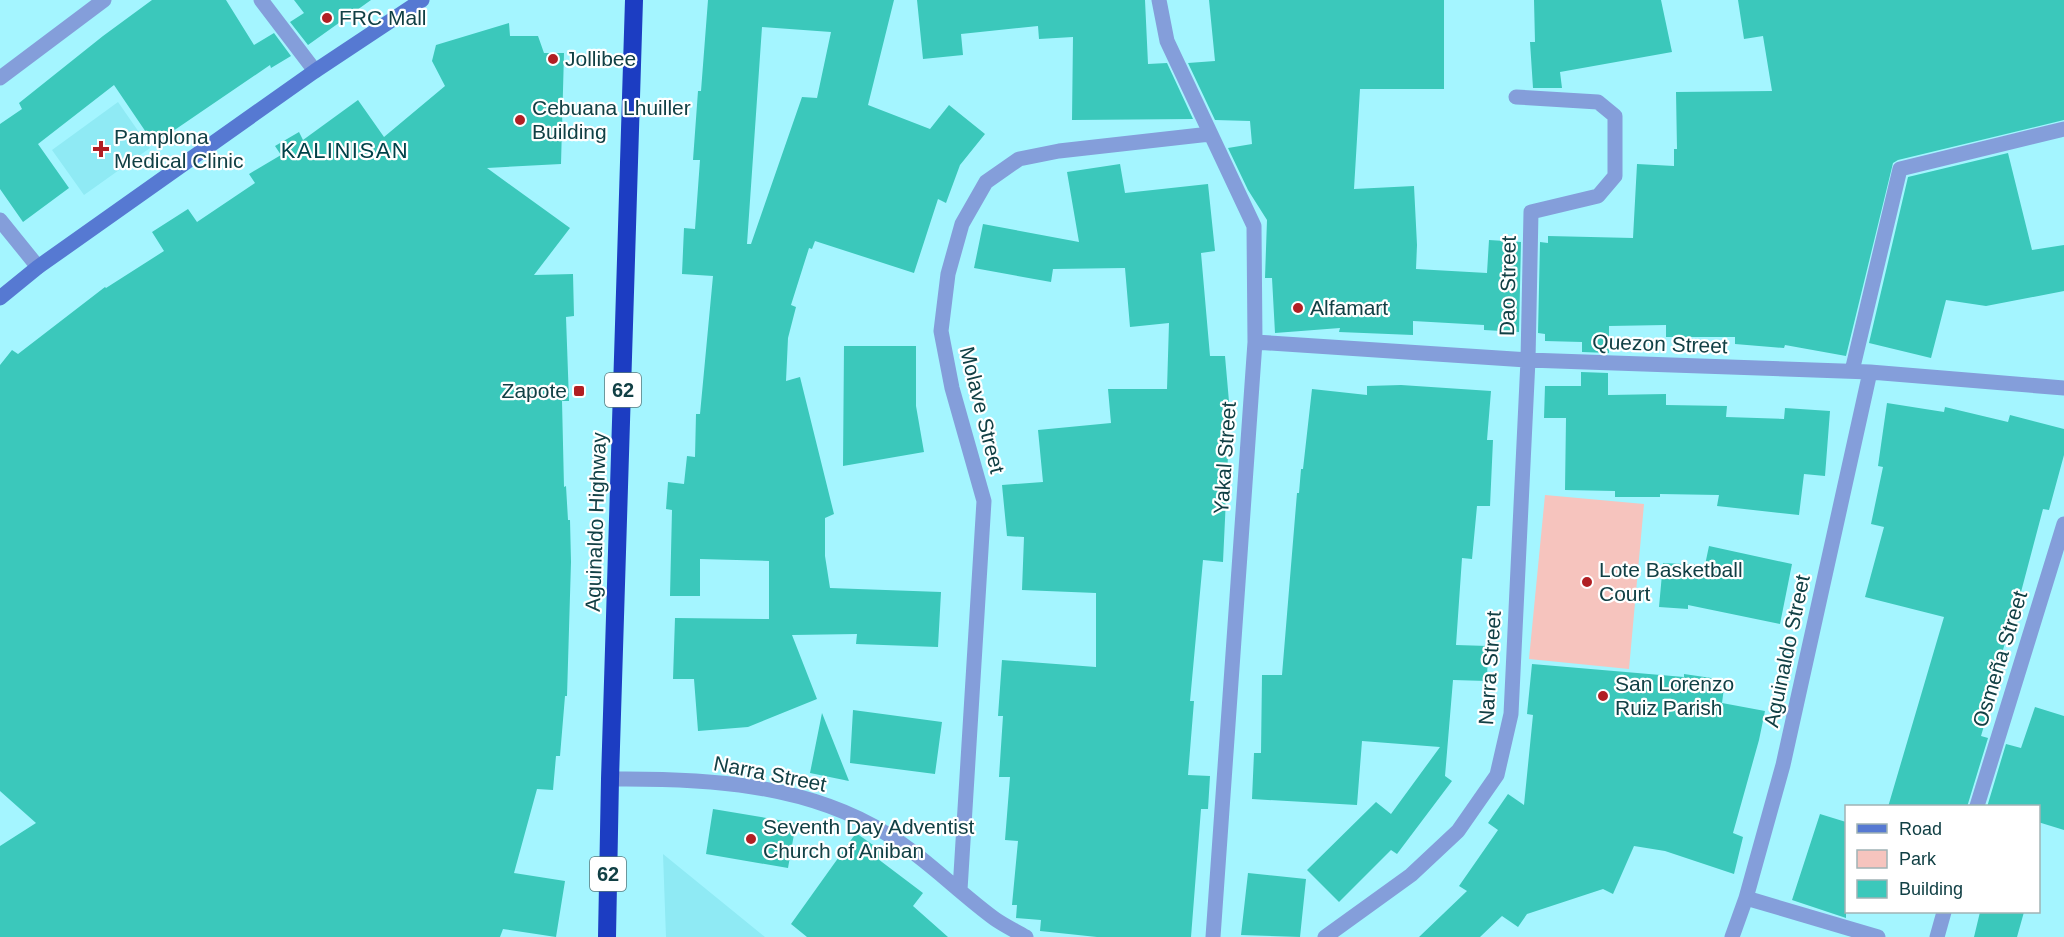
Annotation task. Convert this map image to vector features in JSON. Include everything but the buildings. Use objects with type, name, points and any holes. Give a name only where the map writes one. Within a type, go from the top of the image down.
[{"type":"highway","name":"Aguinaldo Highway","points":[[607,937],[609,779],[634,0]]},
{"type":"main road","points":[[0,298],[38,267],[315,71],[422,0]]},
{"type":"street","points":[[0,78],[104,0]]},
{"type":"street","points":[[261,0],[315,71]]},
{"type":"street","name":"Yakal Street","points":[[1159,0],[1167,41],[1254,226],[1255,342],[1212,937]]},
{"type":"street","name":"Dao Street","points":[[1516,97],[1598,102],[1615,116],[1615,177],[1598,196],[1531,212],[1528,360]]},
{"type":"street","points":[[1852,371],[1900,169],[2064,129]]},
{"type":"street","name":"Molave Street","points":[[960,890],[984,501],[952,388],[941,331],[948,274],[962,224],[986,182],[1019,159],[1059,151],[1210,134]]},
{"type":"street","points":[[0,219],[38,267]]},
{"type":"street","name":"Quezon Street","points":[[1255,342],[1528,360],[1870,372],[2064,388]]},
{"type":"street","name":"Narra Street","points":[[1325,937],[1411,875],[1458,831],[1497,775],[1511,714],[1528,360]]},
{"type":"street","name":"Aguinaldo Street","points":[[1732,937],[1746,897],[1783,765],[1870,372]]},
{"type":"street","name":"Osmeña Street","points":[[1978,805],[2064,524]]},
{"type":"street","name":"Narra Street","points":[[609,779],[666,778],[744,785],[806,799],[843,811],[888,834],[995,919],[1026,937]]},
{"type":"street","points":[[1746,897],[1878,937]]},
{"type":"street","points":[[1937,937],[1944,913]]},
{"type":"shaded area","name":"Pamplona Medical Clinic","points":[[118,102],[150,148],[84,195],[52,150]]},
{"type":"shaded area","points":[[663,854],[765,937],[666,937]]},
{"type":"green space","name":"Lote Basketball Court","points":[[1545,495],[1644,504],[1629,669],[1529,659]]},
{"type":"place","name":"FRC Mall","points":[[327,18]]},
{"type":"place","name":"Jollibee","points":[[553,59]]},
{"type":"place","name":"Cebuana Lhuiller Building","points":[[520,120]]},
{"type":"place","name":"Pamplona Medical Clinic","points":[[101,149]]},
{"type":"place","name":"Alfamart","points":[[1298,308]]},
{"type":"place","name":"Zapote","points":[[579,391]]},
{"type":"place","name":"Lote Basketball Court","points":[[1587,582]]},
{"type":"place","name":"San Lorenzo Ruiz Parish","points":[[1603,696]]},
{"type":"place","name":"Seventh Day Adventist Church of Aniban","points":[[751,839]]},
{"type":"district","name":"KALINISAN","points":[[345,150]]}]
